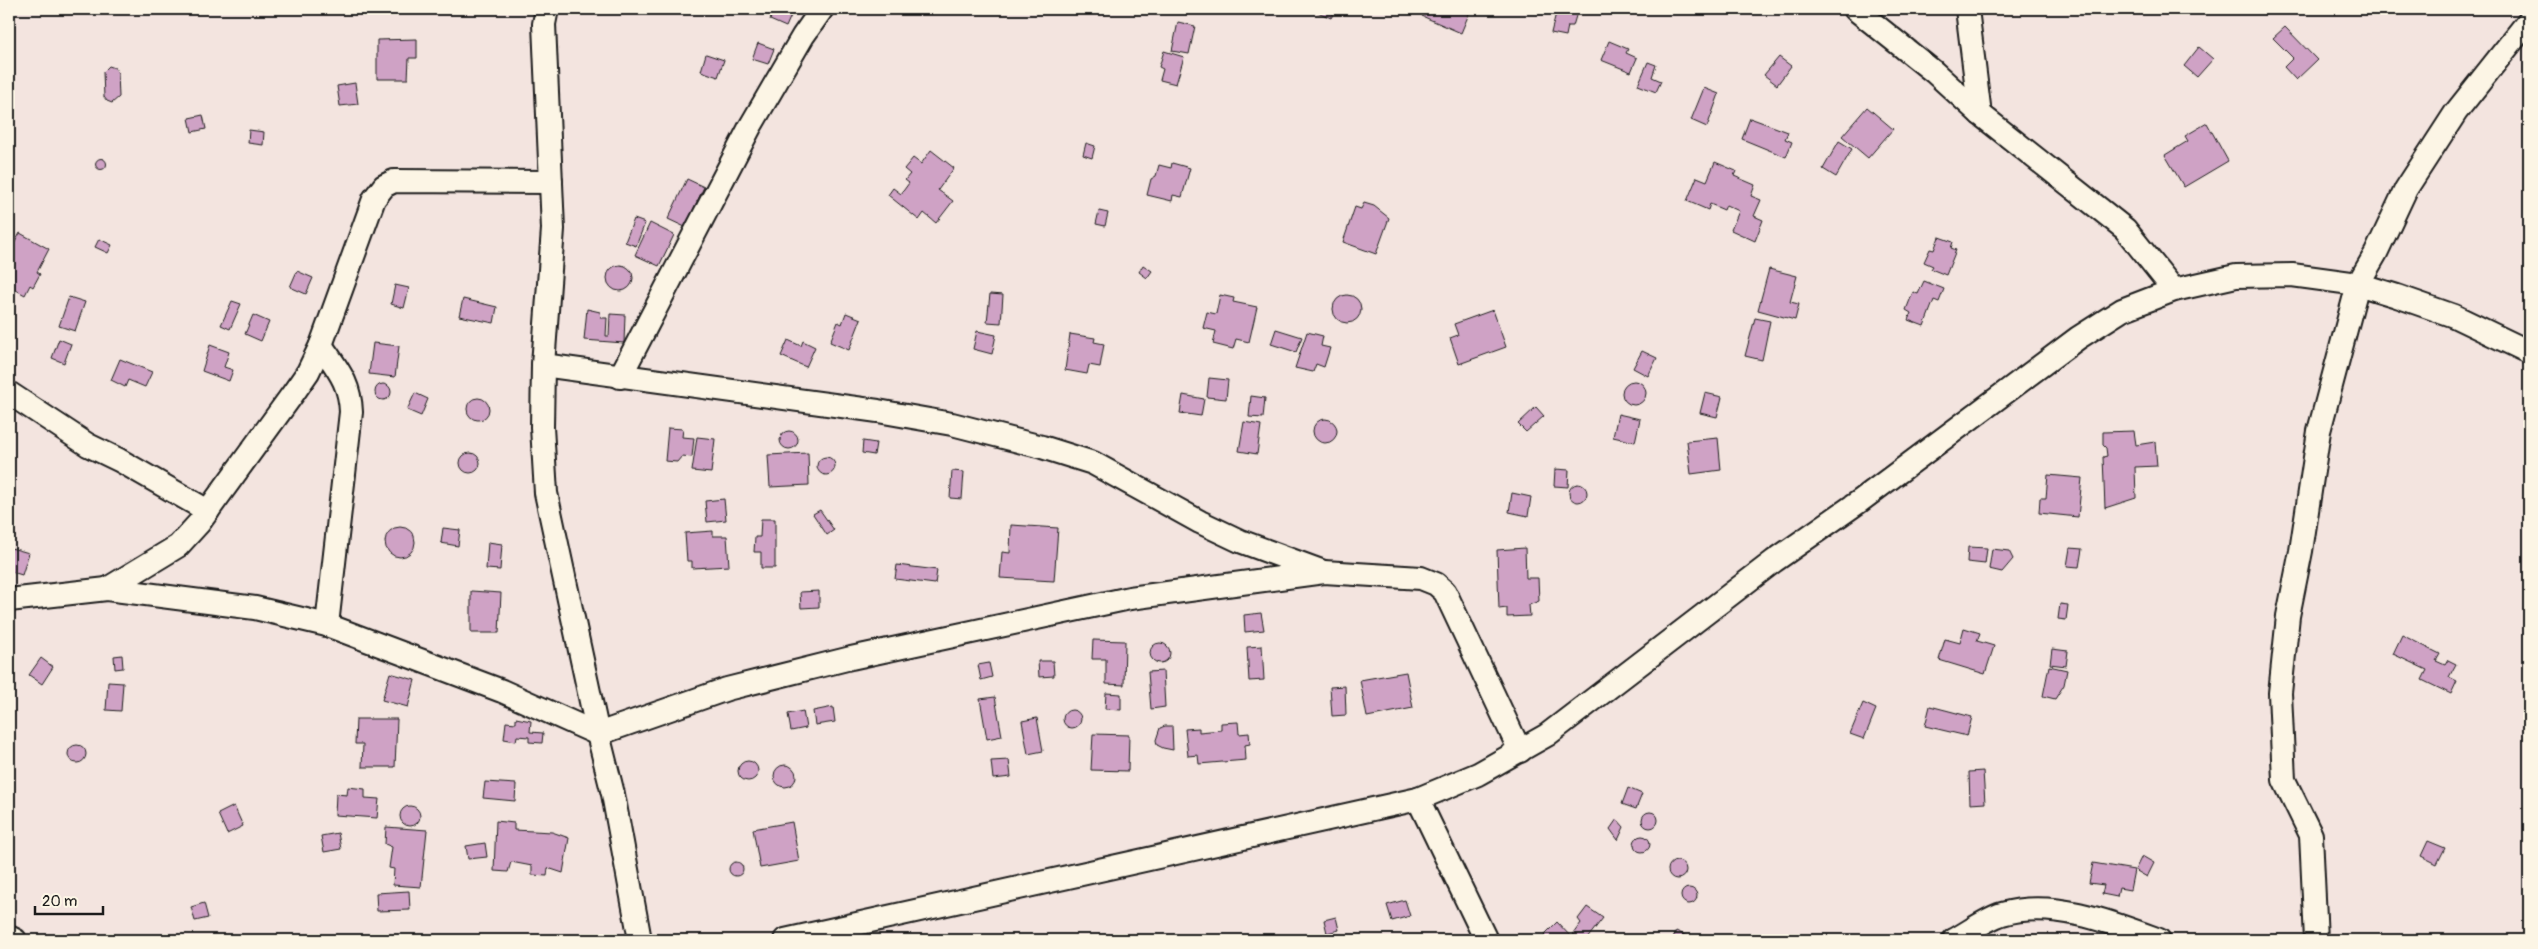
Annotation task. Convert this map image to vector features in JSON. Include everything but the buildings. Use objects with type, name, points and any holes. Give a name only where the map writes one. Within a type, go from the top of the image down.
[{"type":"street","points":[[620,378],[750,127],[803,36],[822,9]]},
{"type":"street","points":[[1855,9],[1934,72],[1980,114],[2125,229],[2174,290]]},
{"type":"street","points":[[1967,9],[1980,114]]},
{"type":"street","points":[[540,14],[553,229],[543,365],[542,427],[546,493],[598,734],[613,794],[640,940]]},
{"type":"street","points":[[2316,940],[2311,835],[2284,780],[2280,693],[2288,616],[2301,551],[2319,431],[2358,284],[2376,253],[2406,189],[2456,112],[2529,20]]},
{"type":"street","points":[[107,589],[178,546],[208,511],[308,372],[321,346],[374,199],[384,186],[394,182],[551,182]]},
{"type":"street","points":[[785,940],[1418,799],[1478,774],[1520,752],[1616,684],[1774,561],[1860,501],[2078,338],[2122,310],[2174,290],[2236,276],[2292,275],[2358,284],[2454,316],[2529,352]]},
{"type":"street","points":[[321,346],[346,381],[350,394],[351,412],[327,625]]},
{"type":"street","points":[[543,365],[620,378],[878,411],[952,424],[1069,454],[1132,483],[1200,522],[1240,541],[1324,572]]},
{"type":"street","points":[[9,393],[88,445],[119,460],[208,511]]},
{"type":"street","points":[[9,600],[107,589],[255,608],[327,625],[502,691],[598,734],[727,689],[851,658],[1130,598],[1324,572],[1421,578],[1436,584],[1445,592],[1520,752]]},
{"type":"street","points":[[1418,799],[1486,940]]},
{"type":"street","points":[[1954,940],[2000,915],[2028,909],[2056,910],[2103,922],[2159,940]]},
{"type":"street","points":[[9,937],[15,940]]}]
